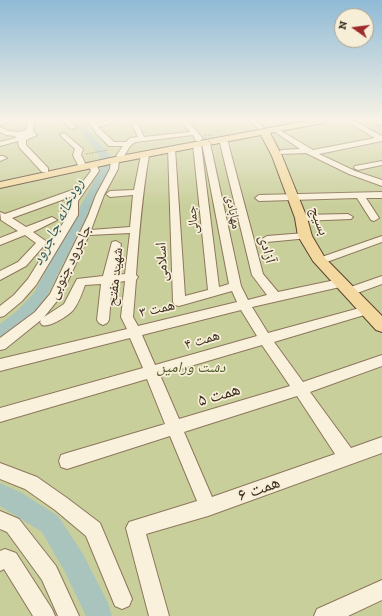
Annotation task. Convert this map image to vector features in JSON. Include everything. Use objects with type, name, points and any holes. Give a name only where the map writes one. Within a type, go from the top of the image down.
[{"type":"main road","points":[[0,180],[122,153],[148,149]]},
{"type":"main road","points":[[122,153],[145,154],[171,149]]},
{"type":"main road","name":"بسیج","points":[[275,149],[303,226],[320,261],[382,326]]},
{"type":"main road","points":[[0,185],[85,161]]},
{"type":"street","points":[[25,149],[45,170]]},
{"type":"street","points":[[0,313],[18,298],[32,282],[73,215],[74,201],[95,171],[85,161],[79,149]]},
{"type":"street","points":[[119,149],[122,153],[125,149]]},
{"type":"street","name":"اسلامی","points":[[171,149],[179,302],[234,286]]},
{"type":"street","name":"جمالی","points":[[203,149],[214,292]]},
{"type":"street","name":"مهابادی","points":[[204,149],[234,286]]},
{"type":"street","name":"آزادی","points":[[226,149],[258,275],[275,297]]},
{"type":"street","points":[[303,149],[343,170],[382,183]]},
{"type":"street","points":[[282,152],[309,152],[327,149]]},
{"type":"street","name":"جاجرود جنوبی","points":[[0,345],[40,315],[55,296],[93,216],[100,195],[122,153]]},
{"type":"street","name":"شهید مفتح","points":[[145,154],[138,192],[132,277],[127,317],[208,507]]},
{"type":"street","points":[[358,168],[382,163]]},
{"type":"street","points":[[2,217],[81,190]]},
{"type":"street","points":[[110,194],[138,192]]},
{"type":"street","points":[[259,198],[382,195]]},
{"type":"street","points":[[360,196],[374,218]]},
{"type":"street","points":[[0,276],[22,264],[42,242],[2,217]]},
{"type":"street","points":[[0,242],[25,230],[52,220]]},
{"type":"street","points":[[267,239],[303,226],[348,220]]},
{"type":"street","points":[[92,233],[136,229]]},
{"type":"street","points":[[320,261],[382,239]]},
{"type":"street","points":[[103,320],[107,281],[116,244]]},
{"type":"street","points":[[46,322],[69,307],[81,282],[107,281],[132,277]]},
{"type":"street","points":[[275,297],[345,288],[382,280]]},
{"type":"street","points":[[234,286],[266,339],[302,389],[347,457]]},
{"type":"street","name":"همت ۳","points":[[0,365],[275,297]]},
{"type":"street","name":"همت ۴","points":[[0,416],[367,310]]},
{"type":"street","name":"همت ۵","points":[[67,461],[302,389],[382,360]]},
{"type":"street","name":"همت ۶","points":[[159,616],[135,528],[208,507],[382,444]]},
{"type":"street","points":[[0,471],[31,483],[62,504],[93,530],[122,599]]},
{"type":"street","points":[[0,520],[13,525],[49,573],[69,616]]},
{"type":"street","points":[[0,561],[5,559],[9,560],[44,616]]},
{"type":"street","points":[[324,616],[382,590]]},
{"type":"path","points":[[85,161],[97,151],[105,150]]},
{"type":"green space","name":"دشت ورامین","points":[[0,149],[382,149],[382,616],[0,616]]},
{"type":"waterway","name":"رودخانه جاجرود","points":[[0,333],[22,315],[40,296],[107,166],[104,155],[99,149]]},
{"type":"waterway","name":"رودخانه جاجرود","points":[[0,494],[14,501],[50,524],[74,563],[99,612],[99,616]]}]
